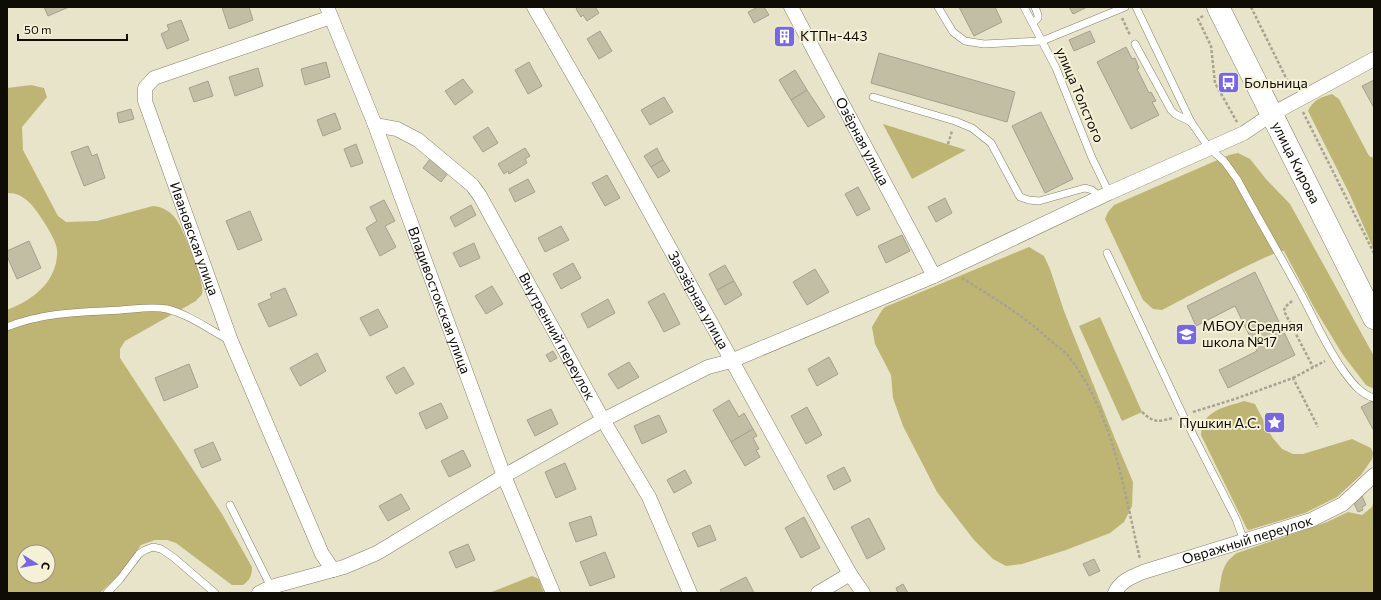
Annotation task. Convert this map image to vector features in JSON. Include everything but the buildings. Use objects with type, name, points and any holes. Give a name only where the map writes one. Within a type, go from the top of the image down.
[{"type":"main road","name":"улица Кирова","points":[[1219,8],[1374,318]]},
{"type":"street","name":"Заозёрная улица","points":[[534,7],[598,118],[850,574],[863,593]]},
{"type":"street","name":"Озёрная улица","points":[[791,7],[934,276]]},
{"type":"street","name":"Владивостокская улица","points":[[329,12],[375,125],[504,476],[553,593]]},
{"type":"street","name":"Ивановская улица","points":[[329,12],[154,78],[145,88],[145,101],[231,341],[322,554],[333,570]]},
{"type":"street","points":[[265,590],[344,567],[377,553],[504,476],[603,420],[708,367],[731,361],[934,276],[1244,133],[1272,114],[1374,59]]},
{"type":"street","name":"Внутренний переулок","points":[[375,125],[397,129],[418,140],[472,185],[480,196],[603,420],[649,496],[690,593]]},
{"type":"street","name":"Овражный переулок","points":[[1115,593],[1123,582],[1143,572],[1311,520],[1343,504],[1374,475]]},
{"type":"street","points":[[818,593],[850,574]]},
{"type":"lane","points":[[938,7],[953,32],[965,41],[984,44],[1042,41],[1121,8]]},
{"type":"lane","name":"улица Толстого","points":[[1024,7],[1056,68],[1092,158],[1105,196]]},
{"type":"lane","points":[[1033,23],[1038,18],[1035,7]]},
{"type":"lane","points":[[1136,7],[1191,122],[1209,148],[1224,161],[1237,179],[1334,357],[1356,387],[1363,394],[1374,398]]},
{"type":"lane","points":[[1135,44],[1171,110],[1175,114],[1191,122]]},
{"type":"lane","points":[[873,97],[955,121],[972,128],[990,143],[1020,196],[1029,200],[1039,201],[1085,188],[1105,196]]},
{"type":"lane","points":[[1107,253],[1183,415],[1236,519],[1244,541]]},
{"type":"lane","points":[[7,327],[55,314],[146,308],[166,309],[182,315],[231,341]]},
{"type":"lane","points":[[230,505],[265,590]]},
{"type":"lane","points":[[107,593],[140,554],[153,547],[172,557],[215,593]]},
{"type":"path","points":[[1251,7],[1374,253]]},
{"type":"path","points":[[1121,8],[1135,44]]},
{"type":"path","points":[[1219,8],[1198,19],[1211,46],[1215,83],[1244,133]]},
{"type":"path","points":[[948,269],[1008,307],[1045,335],[1068,356],[1083,378],[1099,407],[1121,473],[1143,572]]},
{"type":"path","points":[[1302,296],[1288,304],[1284,311],[1313,367]]},
{"type":"path","points":[[1142,412],[1150,419],[1156,421],[1183,415],[1235,399],[1293,378],[1334,357]]},
{"type":"path","points":[[1293,378],[1318,427]]},
{"type":"shaded area","points":[[31,85],[44,88],[47,97],[22,127],[23,150],[58,216],[66,222],[97,221],[153,206],[163,208],[176,219],[184,233],[193,256],[201,280],[202,294],[196,301],[125,341],[120,349],[120,358],[222,514],[252,567],[250,578],[243,585],[232,585],[176,543],[167,540],[155,540],[141,545],[125,569],[100,593],[7,593],[7,310],[31,298],[44,286],[53,272],[57,252],[52,235],[32,205],[23,197],[13,193],[7,193],[7,88]]},
{"type":"shaded area","points":[[1332,94],[1339,99],[1369,156],[1374,158],[1374,250],[1350,195],[1308,111],[1312,104],[1324,96]]},
{"type":"shaded area","points":[[883,124],[966,150],[912,179]]},
{"type":"shaded area","points":[[1238,153],[1250,159],[1266,179],[1290,204],[1374,356],[1374,389],[1366,385],[1343,355],[1315,309],[1284,251],[1263,258],[1162,310],[1153,309],[1143,300],[1105,219],[1108,212],[1114,205],[1229,155]]},
{"type":"shaded area","points":[[1029,247],[1044,256],[1050,269],[1064,311],[1133,482],[1132,506],[1124,522],[1110,533],[1066,550],[1022,564],[1006,566],[993,559],[974,540],[937,492],[903,426],[893,398],[891,375],[875,344],[872,327],[885,307]]},
{"type":"shaded area","points":[[1100,317],[1142,412],[1122,421],[1079,326]]},
{"type":"shaded area","points":[[1244,401],[1255,404],[1272,437],[1282,449],[1293,454],[1303,454],[1352,439],[1371,448],[1373,453],[1372,459],[1361,475],[1337,497],[1305,513],[1249,530],[1247,529],[1201,435],[1203,426],[1210,415],[1222,408]]},
{"type":"shaded area","points":[[1374,500],[1374,593],[1219,593],[1223,570],[1228,561],[1237,553],[1327,522],[1348,512],[1362,515],[1372,507]]},
{"type":"shaded area","points":[[532,576],[539,579],[544,593],[489,593]]},
{"type":"place","name":"КТПн-443","points":[[784,36]]},
{"type":"place","name":"Больница","points":[[1228,83]]},
{"type":"place","name":"МБОУ Средняя школа №17","points":[[1186,334]]},
{"type":"place","name":"Пушкин А.С.","points":[[1275,423]]}]
